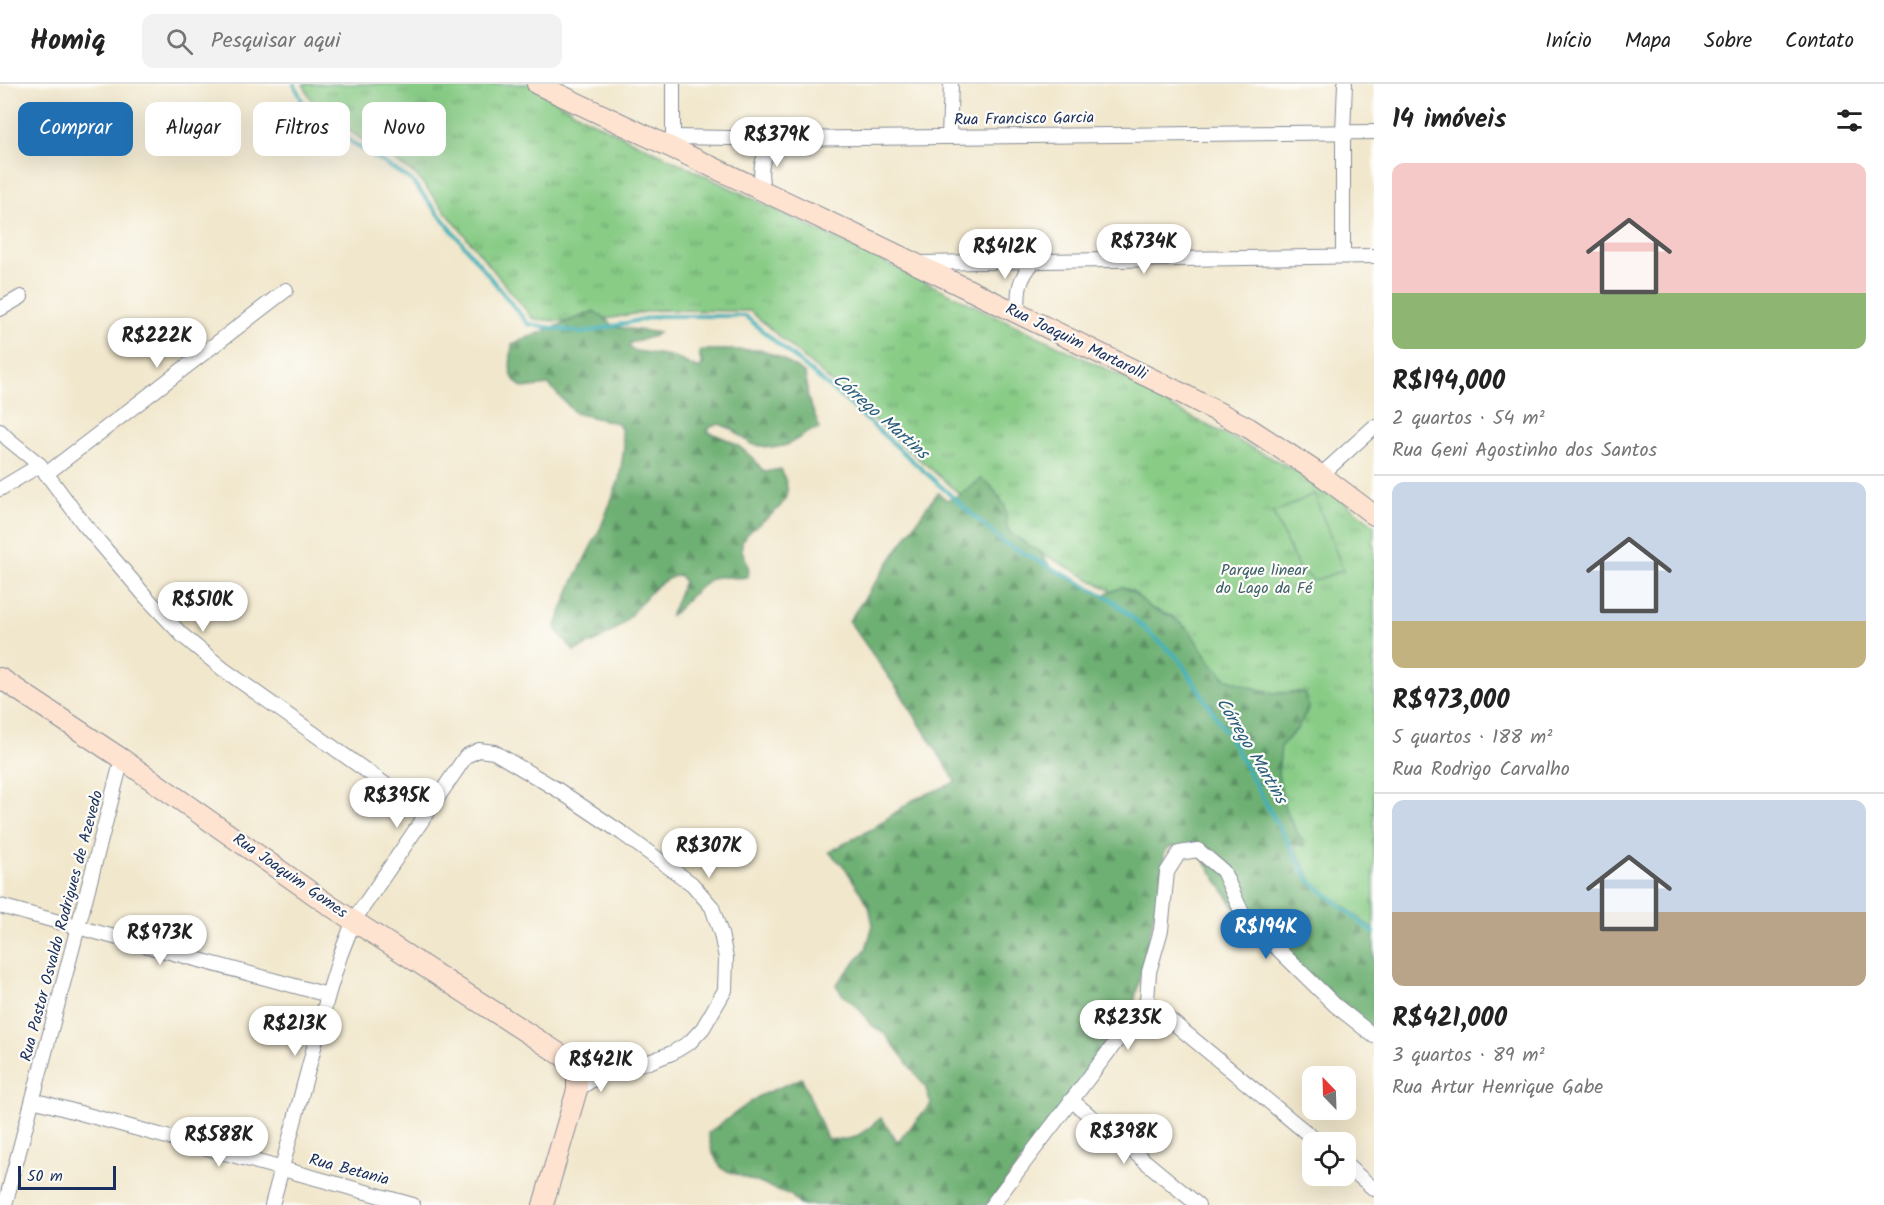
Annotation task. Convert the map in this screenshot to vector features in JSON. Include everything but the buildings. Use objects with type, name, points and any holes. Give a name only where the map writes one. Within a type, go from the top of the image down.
[{"type":"street","name":"Rua Joaquim Martarolli","points":[[537,84],[673,142],[764,192],[1018,313],[1249,428],[1321,475],[1374,516]]},
{"type":"street","points":[[673,142],[674,84]]},
{"type":"street","points":[[949,136],[951,84]]},
{"type":"street","points":[[1343,255],[1345,84]]},
{"type":"street","name":"Rua Francisco Garcia","points":[[673,142],[949,136],[1374,132]]},
{"type":"street","points":[[764,192],[760,179],[765,154],[770,145],[779,139]]},
{"type":"street","points":[[914,263],[1374,256]]},
{"type":"street","points":[[1018,313],[1018,292],[1023,273],[1034,261]]},
{"type":"street","points":[[0,489],[43,469],[286,290]]},
{"type":"street","points":[[0,309],[21,297]]},
{"type":"street","points":[[1321,475],[1374,427]]},
{"type":"street","points":[[0,431],[43,469],[97,540],[182,635],[223,669],[427,814]]},
{"type":"street","name":"Rua Joaquim Gomes","points":[[0,678],[122,759],[354,920],[566,1058],[577,1083]]},
{"type":"street","points":[[272,1205],[328,995],[354,920],[466,756],[479,750],[494,752],[558,790],[692,884],[712,907],[726,958],[724,990],[703,1028],[690,1042],[672,1053],[649,1062],[607,1070],[577,1083],[543,1205]]},
{"type":"street","name":"Rua Pastor Osvaldo Rodrigues de Azevedo","points":[[5,1205],[122,759]]},
{"type":"street","points":[[992,1205],[1147,1000],[1149,972],[1161,930],[1167,872],[1179,853],[1198,850],[1223,871],[1243,915],[1335,1005],[1374,1036]]},
{"type":"street","points":[[0,906],[328,995]]},
{"type":"street","points":[[1147,1000],[1306,1132]]},
{"type":"street","points":[[566,1058],[607,1070]]},
{"type":"street","name":"Rua Betania","points":[[33,1100],[413,1205]]},
{"type":"street","points":[[1071,1100],[1198,1205]]},
{"type":"street","points":[[1356,1174],[1374,1189]]},
{"type":"green space","name":"Parque linear do Lago da Fé","points":[[303,84],[529,84],[583,117],[1160,395],[1171,407],[1315,480],[1374,525],[1374,930],[1313,883],[1230,723],[1186,657],[1108,589],[1003,532],[750,311],[656,310],[584,323],[533,319],[415,174],[388,156],[446,156],[446,102],[362,102],[362,139],[350,131],[350,102],[312,102]]},
{"type":"green space","points":[[594,311],[616,327],[659,333],[630,343],[629,348],[671,356],[699,369],[702,366],[699,354],[702,350],[762,350],[781,358],[805,374],[808,398],[820,429],[812,430],[787,445],[773,448],[751,444],[732,429],[719,424],[710,427],[708,432],[739,447],[764,472],[781,469],[787,485],[787,495],[783,502],[743,540],[742,549],[748,566],[748,576],[711,579],[670,617],[684,581],[680,575],[670,578],[654,588],[620,626],[604,637],[574,651],[556,626],[572,584],[601,527],[619,480],[624,448],[621,429],[617,423],[575,413],[549,385],[523,388],[511,374],[510,364],[512,344]]},
{"type":"green space","points":[[982,479],[991,486],[1005,506],[1007,526],[1011,534],[1042,554],[1051,568],[1103,595],[1122,587],[1132,591],[1151,608],[1171,616],[1189,630],[1211,663],[1225,678],[1269,693],[1304,692],[1309,707],[1297,729],[1281,746],[1278,774],[1285,809],[1304,845],[1288,843],[1309,880],[1341,906],[1346,907],[1357,920],[1374,933],[1374,1040],[1249,930],[1202,857],[1186,848],[1172,846],[1165,850],[1160,889],[1134,1003],[1109,1035],[1108,1047],[988,1205],[800,1205],[791,1195],[722,1169],[712,1152],[708,1133],[759,1096],[802,1078],[827,1139],[836,1140],[857,1136],[881,1118],[898,1141],[931,1104],[925,1086],[885,1034],[870,1024],[859,1008],[843,995],[836,985],[866,949],[873,925],[869,906],[846,869],[829,852],[872,829],[913,800],[956,782],[901,694],[849,621],[938,493],[947,500],[959,495]]},
{"type":"green space","points":[[1314,494],[1343,570],[1314,581],[1298,567],[1273,513]]},
{"type":"waterway","name":"Córrego Martins","points":[[294,84],[309,115],[411,180],[528,324],[583,333],[657,316],[745,316],[847,402],[1004,543],[1111,599],[1178,658],[1230,738],[1309,880],[1374,933]]}]
